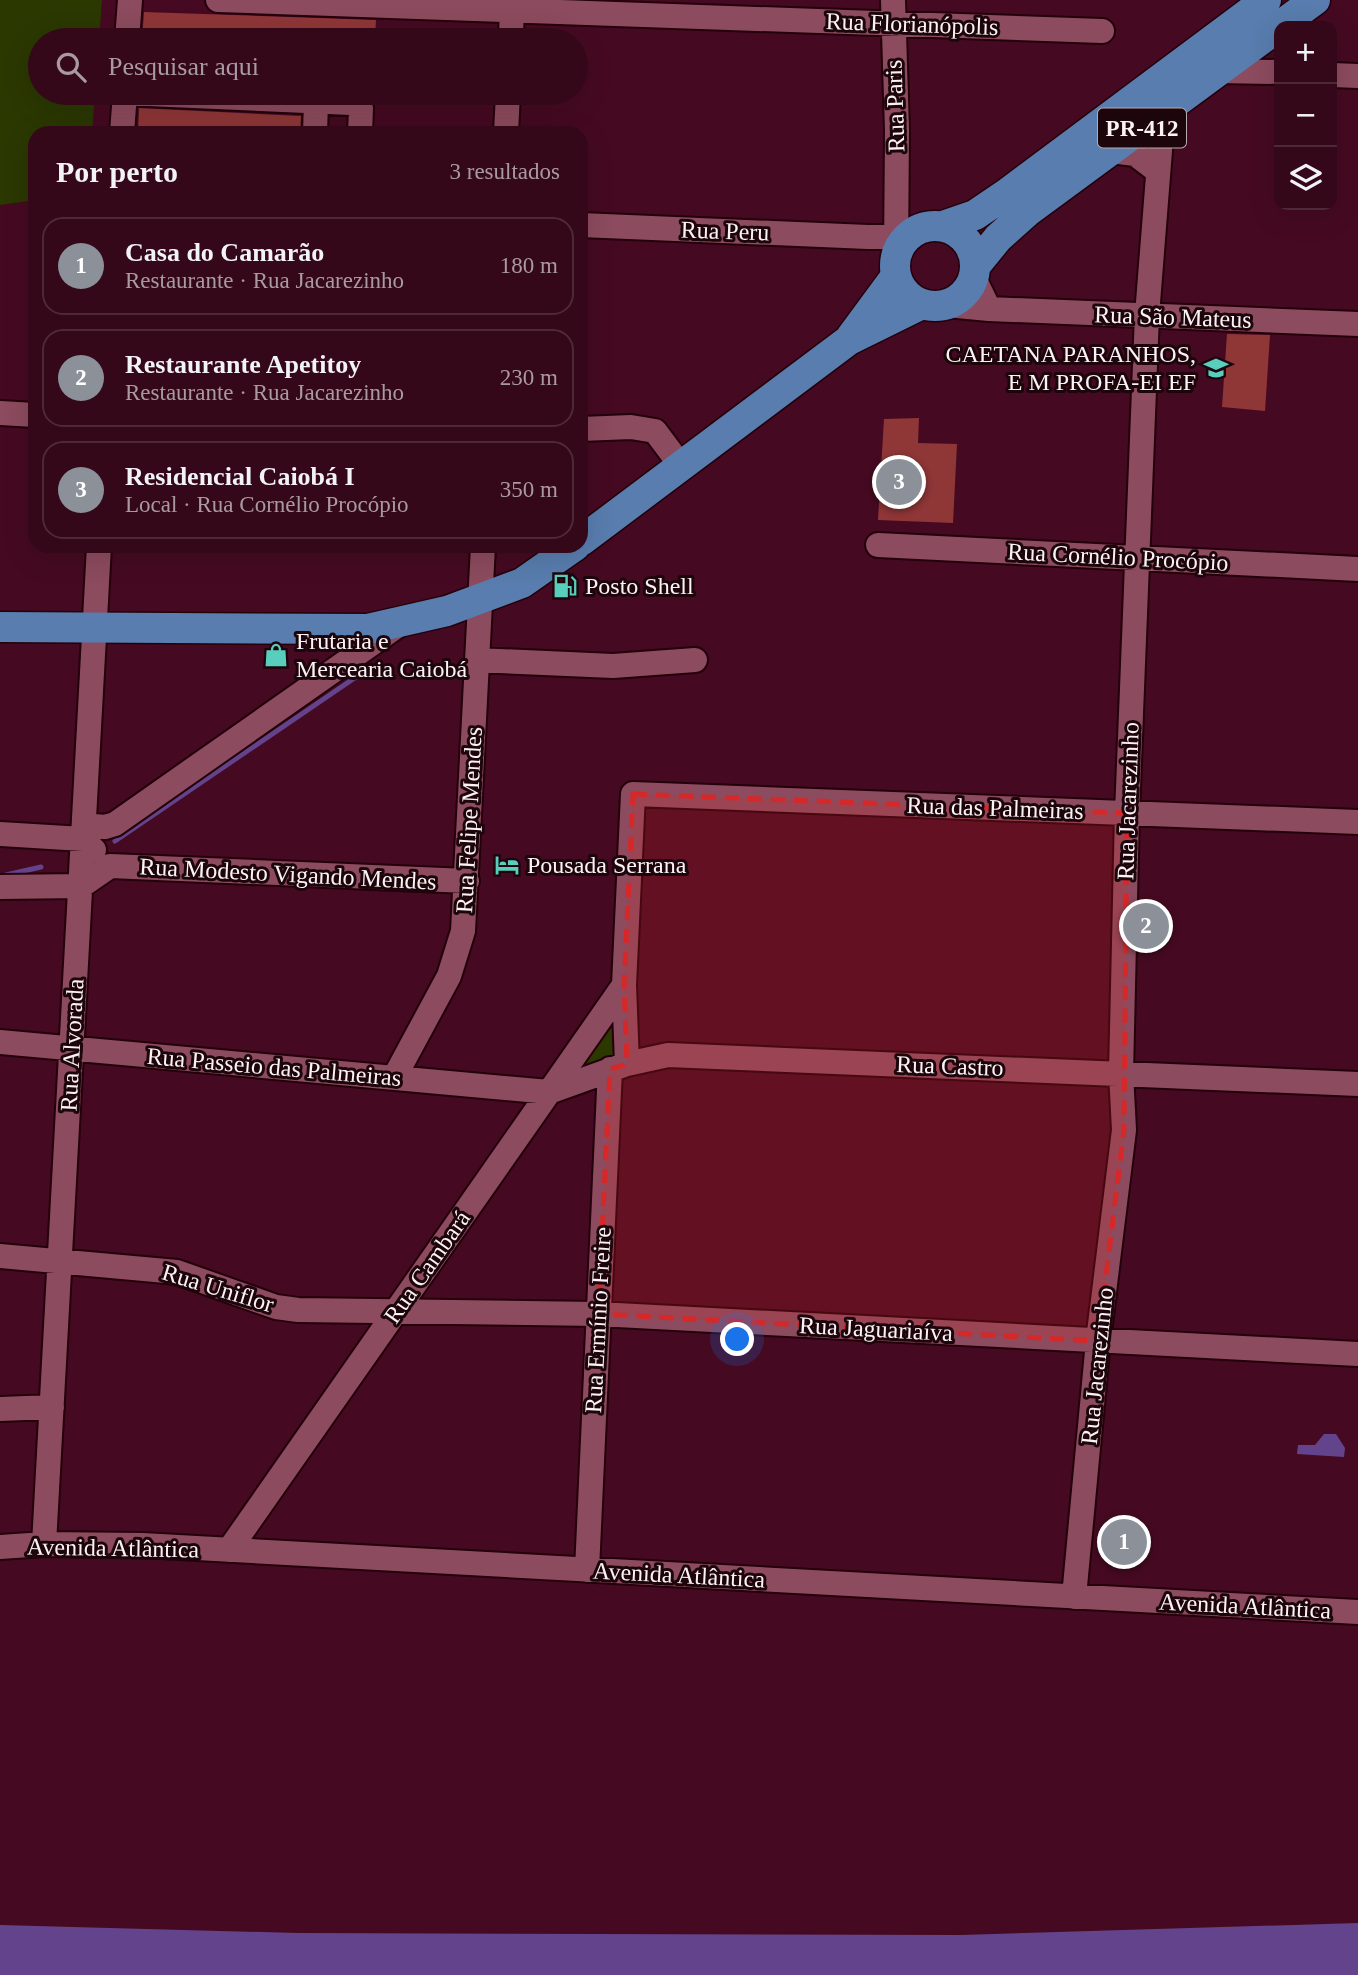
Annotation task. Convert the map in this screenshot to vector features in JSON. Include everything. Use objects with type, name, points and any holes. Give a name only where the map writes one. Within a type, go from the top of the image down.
[{"type":"main road","name":"PR-412","points":[[849,340],[900,244],[921,227],[943,226],[975,215],[1266,0]]},
{"type":"main road","name":"PR-412","points":[[1295,21],[1315,0]]},
{"type":"main road","name":"PR-412","points":[[588,536],[849,340],[935,304],[959,299],[998,238],[1027,212],[1216,71],[1274,42]]},
{"type":"main road","points":[[943,226],[966,239],[975,271]]},
{"type":"main road","points":[[900,244],[910,298],[935,304]]},
{"type":"main road","points":[[0,627],[338,631],[400,624],[522,583],[565,553]]},
{"type":"street","points":[[128,28],[130,0]]},
{"type":"street","name":"Rua Florianópolis","points":[[218,0],[892,12],[1102,31]]},
{"type":"street","points":[[511,28],[512,4]]},
{"type":"street","name":"Rua Paris","points":[[892,12],[900,244]]},
{"type":"street","points":[[1216,71],[1274,72]]},
{"type":"street","points":[[1337,75],[1358,76]]},
{"type":"street","points":[[123,126],[124,105]]},
{"type":"street","points":[[315,126],[316,105]]},
{"type":"street","points":[[357,105],[361,108],[360,126]]},
{"type":"street","points":[[506,126],[507,105]]},
{"type":"street","name":"Rua Jacarezinho","points":[[1073,1597],[1098,1341],[1124,1130],[1121,1073],[1126,813],[1147,315],[1156,170],[1163,113]]},
{"type":"street","points":[[1111,151],[1135,154],[1156,170]]},
{"type":"street","name":"Rua Peru","points":[[588,225],[868,237],[881,244],[900,244]]},
{"type":"street","points":[[975,271],[989,310]]},
{"type":"street","name":"Rua São Mateus","points":[[935,304],[989,310],[1358,324]]},
{"type":"street","points":[[0,413],[28,415]]},
{"type":"street","points":[[588,429],[631,427],[655,431],[682,467]]},
{"type":"street","name":"Rua Cornélio Procópio","points":[[878,545],[1358,569]]},
{"type":"street","name":"Rua Alvorada","points":[[44,1544],[99,553]]},
{"type":"street","name":"Rua Felipe Mendes","points":[[394,1078],[458,955],[463,931],[483,553]]},
{"type":"street","points":[[0,834],[83,832],[115,824],[400,624]]},
{"type":"street","points":[[477,660],[613,666],[695,660]]},
{"type":"street","name":"Rua das Palmeiras","points":[[633,794],[1358,822]]},
{"type":"street","name":"Rua Ermínio Freire","points":[[587,1570],[598,1314],[619,1066],[633,794]]},
{"type":"street","name":"Rua Modesto Vigando Mendes","points":[[83,832],[110,866]]},
{"type":"street","name":"Rua Modesto Vigando Mendes","points":[[81,886],[110,866],[467,881]]},
{"type":"street","points":[[0,887],[81,886]]},
{"type":"street","name":"Rua Cambará","points":[[229,1550],[624,985]]},
{"type":"street","name":"Rua Passeio das Palmeiras","points":[[0,1042],[549,1093]]},
{"type":"street","name":"Rua Castro","points":[[549,1093],[619,1066],[668,1055],[1358,1084]]},
{"type":"street","name":"Rua Uniflor","points":[[0,1256],[177,1272],[276,1307],[394,1314]]},
{"type":"street","name":"Rua Jaguariaíva","points":[[394,1314],[598,1314],[1358,1354]]},
{"type":"street","points":[[0,1409],[52,1407]]},
{"type":"street","name":"Avenida Atlântica","points":[[0,1548],[44,1544],[229,1550],[1358,1612]]},
{"type":"highlighted area","points":[[633,794],[1127,813],[1124,1130],[1098,1341],[598,1314],[610,1069],[627,1064],[624,985]]},
{"type":"green space","points":[[0,0],[102,0],[100,28],[28,28],[28,105],[94,105],[93,126],[28,126],[28,201],[0,205]]},
{"type":"green space","points":[[617,1010],[619,1058],[568,1076]]},
{"type":"shaded area","points":[[1324,1434],[1336,1434],[1345,1448],[1344,1457],[1297,1454],[1298,1445],[1315,1445]]},
{"type":"shaded area","points":[[1358,1923],[1358,1975],[0,1975],[0,1925],[297,1933],[961,1935]]},
{"type":"building","points":[[144,12],[376,20],[376,28],[143,28]]},
{"type":"building","points":[[139,108],[301,116],[300,126],[138,126]]},
{"type":"building","points":[[1227,334],[1270,335],[1265,411],[1222,407]]},
{"type":"building","points":[[919,418],[918,443],[957,444],[953,523],[878,520],[884,419]]},
{"type":"waterway","points":[[115,841],[356,677]]},
{"type":"waterway","points":[[6,875],[41,867]]},
{"type":"place","name":"CAETANA PARANHOS, E M PROFA-EI EF","points":[[1216,368]]},
{"type":"place","name":"Residencial Caiobá I","points":[[899,482]]},
{"type":"place","name":"Posto Shell","points":[[565,586]]},
{"type":"place","name":"Frutaria e Mercearia Caiobá","points":[[276,655]]},
{"type":"place","name":"Pousada Serrana","points":[[507,865]]},
{"type":"place","name":"Restaurante Apetitoy","points":[[1146,926]]},
{"type":"place","name":"Casa do Camarão","points":[[1124,1542]]}]
